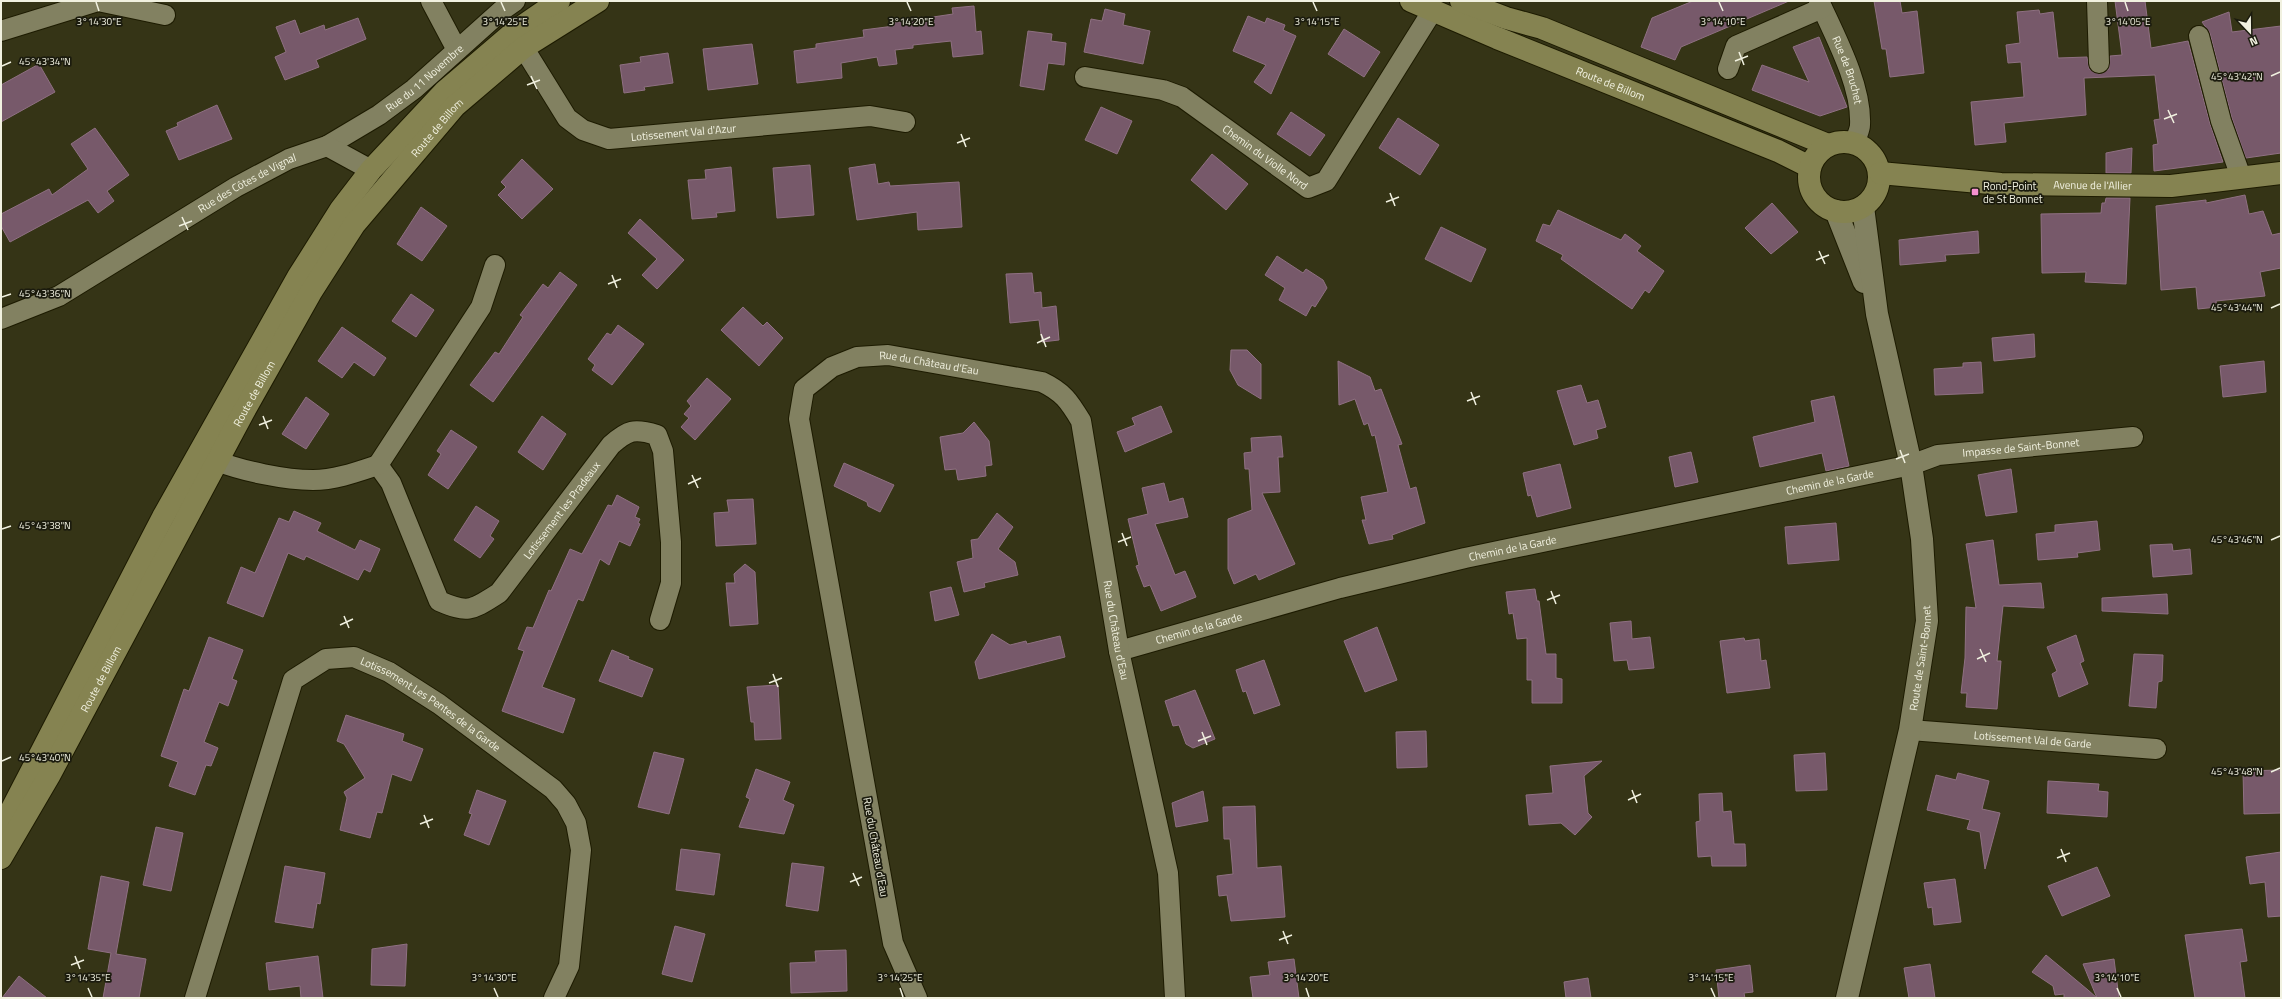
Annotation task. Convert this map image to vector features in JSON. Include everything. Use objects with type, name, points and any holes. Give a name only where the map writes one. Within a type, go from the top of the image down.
[{"type":"main road","name":"Route de Billom","points":[[1,858],[49,776],[217,461],[311,292],[354,225],[455,106],[559,1]]},
{"type":"main road","name":"Route de Billom","points":[[1,830],[163,517],[298,277],[341,209],[371,170],[445,90],[519,40],[598,1]]},
{"type":"main road","name":"Route de Billom","points":[[1410,1],[1497,38],[1778,151],[1810,167]]},
{"type":"main road","points":[[1461,1],[1506,18],[1542,28],[1828,145]]},
{"type":"main road","points":[[1840,142],[1855,143],[1872,155],[1876,160],[1880,173],[1879,186],[1872,199],[1863,207],[1850,212],[1836,211],[1823,206],[1814,195],[1809,181],[1810,167],[1817,154],[1828,145],[1840,142]]},
{"type":"main road","name":"Avenue de l'Allier","points":[[1880,173],[2001,184],[2093,186],[2171,186],[2281,173]]},
{"type":"street","points":[[431,1],[457,50]]},
{"type":"street","name":"Rue du 11 Novembre","points":[[327,146],[379,115],[414,89],[500,11],[514,1]]},
{"type":"street","points":[[2097,1],[2099,63]]},
{"type":"street","points":[[1,31],[98,2],[165,15]]},
{"type":"street","points":[[1728,69],[1736,46],[1821,5]]},
{"type":"street","name":"Rue de Bruchet","points":[[1821,5],[1846,63],[1858,100],[1860,126],[1855,143]]},
{"type":"street","name":"Chemin du Violle Nord","points":[[1085,77],[1163,90],[1182,97],[1308,188],[1326,180],[1433,10]]},
{"type":"street","points":[[2199,36],[2221,121],[2241,177]]},
{"type":"street","name":"Lotissement Val d'Azur","points":[[519,40],[567,118],[583,130],[609,139],[870,116],[905,122]]},
{"type":"street","points":[[327,146],[371,170]]},
{"type":"street","name":"Rue des Côtes de Vignal","points":[[1,319],[60,296],[236,187],[289,160],[327,146]]},
{"type":"street","name":"Route de Saint-Bonnet","points":[[1846,998],[1910,730],[1926,622],[1922,539],[1911,465],[1877,314],[1863,207]]},
{"type":"street","name":"Route de Saint-Bonnet","points":[[1836,211],[1877,314]]},
{"type":"street","points":[[217,461],[236,469],[313,480],[348,475],[378,465],[482,307],[495,265]]},
{"type":"street","name":"Rue du Château d'Eau","points":[[917,998],[893,943],[799,419],[804,389],[832,367],[857,357],[888,355],[1042,382],[1057,389],[1069,400],[1081,421],[1119,651],[1168,873],[1175,998]]},
{"type":"street","name":"Lotissement les Pradeaux","points":[[378,465],[391,483],[439,601],[460,610],[478,606],[499,593],[611,445],[625,433],[640,430],[657,435],[663,451],[671,542],[671,583],[660,620]]},
{"type":"street","name":"Impasse de Saint-Bonnet","points":[[1911,465],[1938,455],[2133,437]]},
{"type":"street","name":"Chemin de la Garde","points":[[1119,651],[1340,588],[1465,558],[1911,465]]},
{"type":"street","name":"Lotissement Les Pentes de la Garde","points":[[195,998],[292,680],[326,659],[354,657],[389,672],[439,704],[553,789],[566,804],[576,823],[581,850],[569,966],[554,998]]},
{"type":"street","name":"Lotissement Val de Garde","points":[[1910,730],[2156,749]]},
{"type":"building","points":[[1693,1],[1789,1],[1681,47],[1675,60],[1641,47],[1652,18]]},
{"type":"building","points":[[1874,1],[1900,1],[1902,13],[1917,11],[1924,73],[1890,77],[1886,49],[1882,49]]},
{"type":"building","points":[[2115,1],[2145,1],[2151,48],[2188,41],[2210,124],[2223,162],[2154,171],[2153,145],[2158,144],[2154,120],[2160,119],[2155,75],[2084,78],[2086,115],[2004,123],[2006,142],[1975,145],[1971,102],[2024,97],[2021,62],[2008,63],[2006,45],[2020,43],[2017,12],[2039,10],[2040,14],[2053,12],[2058,58],[2087,57],[2089,69],[2100,74],[2109,69],[2110,56],[2122,55]]},
{"type":"building","points":[[974,6],[976,32],[981,31],[983,54],[953,57],[951,41],[913,45],[913,48],[895,50],[897,64],[879,66],[877,57],[841,63],[842,78],[797,83],[794,51],[816,48],[816,44],[864,37],[863,30],[894,26],[893,23],[953,14],[952,8]]},
{"type":"building","points":[[1105,9],[1125,14],[1123,25],[1150,31],[1143,64],[1084,52],[1091,19],[1102,21]]},
{"type":"building","points":[[2229,12],[2232,32],[2281,26],[2281,153],[2246,158],[2232,118],[2210,33],[2202,22]]},
{"type":"building","points":[[1248,16],[1265,23],[1267,18],[1285,25],[1283,30],[1296,36],[1271,94],[1254,82],[1266,65],[1233,51]]},
{"type":"building","points":[[358,18],[366,39],[316,60],[319,67],[285,80],[275,57],[286,52],[276,27],[295,20],[300,34],[324,25],[325,30]]},
{"type":"building","points":[[1344,29],[1380,52],[1364,77],[1328,54]]},
{"type":"building","points":[[1028,31],[1052,34],[1051,41],[1066,43],[1064,65],[1048,63],[1044,90],[1020,86]]},
{"type":"building","points":[[1819,37],[1847,107],[1820,116],[1752,90],[1762,65],[1809,82],[1793,47]]},
{"type":"building","points":[[752,44],[758,84],[708,90],[703,49]]},
{"type":"building","points":[[668,53],[673,83],[644,87],[645,90],[624,93],[620,65],[641,62],[640,57]]},
{"type":"building","points":[[39,64],[55,92],[1,122],[1,85]]},
{"type":"building","points":[[217,105],[232,139],[179,160],[166,131],[178,126],[177,123]]},
{"type":"building","points":[[1101,107],[1132,121],[1117,154],[1085,140]]},
{"type":"building","points":[[1291,112],[1325,135],[1310,156],[1277,134]]},
{"type":"building","points":[[1398,118],[1439,145],[1420,175],[1379,148]]},
{"type":"building","points":[[95,128],[129,175],[107,191],[114,201],[98,213],[88,200],[10,242],[1,226],[1,214],[49,189],[52,195],[88,169],[71,144]]},
{"type":"building","points":[[2132,148],[2131,173],[2106,173],[2106,153]]},
{"type":"building","points":[[1212,154],[1248,184],[1226,210],[1191,180]]},
{"type":"building","points":[[522,159],[553,189],[522,219],[498,195],[506,187],[501,182]]},
{"type":"building","points":[[875,164],[878,184],[889,182],[890,186],[959,182],[962,227],[918,230],[917,212],[857,220],[849,168]]},
{"type":"building","points":[[810,165],[814,215],[777,218],[773,168]]},
{"type":"building","points":[[731,167],[735,211],[716,213],[717,217],[692,219],[688,180],[706,179],[705,170]]},
{"type":"building","points":[[2245,195],[2249,214],[2263,211],[2272,235],[2281,233],[2281,268],[2260,272],[2265,296],[2216,301],[2217,307],[2198,309],[2196,287],[2161,290],[2156,206],[2206,200],[2206,203]]},
{"type":"building","points":[[2106,198],[2130,198],[2126,284],[2085,282],[2086,272],[2042,273],[2041,214],[2101,213],[2102,203],[2105,203]]},
{"type":"building","points":[[1772,203],[1798,232],[1771,254],[1745,228]]},
{"type":"building","points":[[421,207],[447,226],[422,261],[397,244]]},
{"type":"building","points":[[1558,210],[1621,240],[1625,234],[1641,246],[1637,251],[1664,271],[1649,293],[1645,290],[1632,309],[1561,259],[1563,255],[1536,241],[1543,224],[1550,226]]},
{"type":"building","points":[[640,219],[684,260],[657,289],[642,275],[657,259],[628,233]]},
{"type":"building","points":[[1441,227],[1486,249],[1471,282],[1425,259]]},
{"type":"building","points":[[1978,231],[1979,253],[1945,255],[1946,261],[1900,265],[1899,240]]},
{"type":"building","points":[[1277,256],[1303,273],[1306,269],[1323,280],[1327,288],[1315,307],[1312,305],[1306,316],[1279,300],[1285,288],[1265,275]]},
{"type":"building","points":[[560,272],[577,285],[493,402],[470,385],[495,352],[499,354],[523,317],[520,315],[543,284],[548,288]]},
{"type":"building","points":[[1032,273],[1034,293],[1041,292],[1042,308],[1056,306],[1059,340],[1042,342],[1039,320],[1010,323],[1006,274]]},
{"type":"building","points":[[411,294],[434,310],[416,337],[392,321]]},
{"type":"building","points":[[743,307],[763,326],[767,322],[783,338],[759,366],[721,330]]},
{"type":"building","points":[[618,325],[644,344],[612,385],[592,370],[595,365],[588,359],[607,333],[611,335]]},
{"type":"building","points":[[342,327],[386,358],[374,376],[354,362],[342,378],[318,361]]},
{"type":"building","points":[[2034,334],[2035,357],[1994,361],[1992,338]]},
{"type":"building","points":[[1231,350],[1247,350],[1261,364],[1261,399],[1238,385],[1230,370]]},
{"type":"building","points":[[1338,361],[1370,377],[1375,391],[1381,389],[1402,444],[1398,445],[1410,489],[1416,487],[1425,523],[1392,535],[1393,539],[1369,544],[1362,520],[1366,520],[1361,497],[1388,492],[1375,435],[1372,436],[1368,423],[1364,425],[1355,399],[1339,405]]},
{"type":"building","points":[[2264,361],[2266,392],[2223,397],[2220,366]]},
{"type":"building","points":[[1981,362],[1983,393],[1935,395],[1934,369],[1963,367],[1963,363]]},
{"type":"building","points":[[707,378],[731,399],[695,440],[681,427],[689,418],[684,414],[691,406],[687,401]]},
{"type":"building","points":[[1581,385],[1587,403],[1598,400],[1606,427],[1596,430],[1598,438],[1574,445],[1557,391]]},
{"type":"building","points":[[1834,396],[1849,466],[1826,471],[1822,453],[1760,467],[1753,437],[1815,422],[1811,401]]},
{"type":"building","points":[[306,397],[329,414],[306,449],[282,434]]},
{"type":"building","points":[[1161,406],[1172,432],[1125,452],[1117,432],[1135,425],[1132,418]]},
{"type":"building","points":[[542,416],[566,434],[543,470],[518,452]]},
{"type":"building","points":[[974,422],[989,441],[992,465],[985,466],[986,476],[958,480],[956,469],[945,470],[940,437],[963,433]]},
{"type":"building","points":[[451,430],[477,447],[448,489],[428,475],[441,454],[437,451]]},
{"type":"building","points":[[1281,436],[1283,457],[1278,457],[1280,492],[1262,493],[1295,564],[1259,580],[1256,574],[1234,584],[1228,569],[1228,519],[1252,510],[1249,469],[1245,469],[1244,453],[1252,452],[1251,438]]},
{"type":"building","points":[[1691,452],[1698,482],[1675,487],[1669,457]]},
{"type":"building","points":[[844,463],[894,485],[880,512],[868,506],[867,502],[834,486]]},
{"type":"building","points":[[1560,464],[1571,508],[1537,517],[1531,495],[1528,496],[1523,473]]},
{"type":"building","points":[[2011,469],[2017,512],[1986,516],[1978,475]]},
{"type":"building","points":[[1164,483],[1169,502],[1183,498],[1188,517],[1155,524],[1175,575],[1185,571],[1196,597],[1161,611],[1150,585],[1144,587],[1136,566],[1139,565],[1128,519],[1148,514],[1142,488]]},
{"type":"building","points":[[617,495],[639,507],[635,517],[640,519],[638,523],[640,524],[630,546],[619,541],[609,565],[600,559],[583,601],[578,599],[542,687],[575,699],[563,733],[502,711],[524,651],[518,649],[527,627],[533,628],[549,590],[551,591],[570,549],[582,554],[608,505],[612,506]]},
{"type":"building","points":[[753,499],[756,544],[716,546],[714,513],[729,512],[727,500]]},
{"type":"building","points":[[476,506],[499,521],[490,536],[494,539],[480,558],[454,540]]},
{"type":"building","points":[[294,511],[321,523],[317,531],[355,550],[360,540],[380,549],[370,572],[364,569],[358,580],[306,556],[304,560],[288,553],[263,617],[227,603],[241,567],[255,573],[279,518],[289,522]]},
{"type":"building","points":[[997,513],[1013,527],[998,549],[1015,562],[1018,575],[984,583],[985,587],[964,592],[957,562],[973,558],[971,540],[978,539]]},
{"type":"building","points":[[2097,521],[2100,550],[2077,553],[2078,557],[2038,560],[2036,534],[2055,532],[2055,525]]},
{"type":"building","points":[[1836,523],[1839,560],[1788,564],[1785,527]]},
{"type":"building","points":[[1993,540],[1999,585],[2041,583],[2044,608],[2003,606],[1997,661],[2001,661],[1997,709],[1966,707],[1967,693],[1961,693],[1965,658],[1966,607],[1976,608],[1966,544]]},
{"type":"building","points":[[2172,544],[2173,551],[2190,549],[2192,574],[2153,577],[2150,545]]},
{"type":"building","points":[[745,564],[755,572],[758,624],[730,626],[726,583],[735,583],[734,574]]},
{"type":"building","points":[[951,587],[959,615],[935,621],[930,592]]},
{"type":"building","points":[[1535,589],[1537,601],[1539,601],[1546,654],[1556,654],[1556,678],[1562,679],[1562,703],[1532,703],[1532,680],[1527,680],[1527,638],[1517,639],[1513,613],[1509,614],[1506,592]]},
{"type":"building","points":[[2167,594],[2168,614],[2102,611],[2102,598]]},
{"type":"building","points":[[1631,621],[1632,639],[1650,637],[1654,668],[1629,670],[1627,660],[1614,661],[1610,623]]},
{"type":"building","points":[[1377,627],[1397,680],[1365,692],[1344,641]]},
{"type":"building","points":[[992,634],[1010,645],[1026,641],[1027,644],[1060,636],[1065,657],[979,679],[975,662]]},
{"type":"building","points":[[2076,635],[2084,661],[2080,663],[2088,684],[2059,697],[2052,674],[2057,671],[2047,647]]},
{"type":"building","points":[[209,637],[243,650],[232,679],[237,681],[228,706],[219,702],[204,742],[218,748],[211,766],[206,765],[195,795],[169,786],[178,762],[161,756],[184,689],[189,691]]},
{"type":"building","points":[[1744,638],[1745,641],[1759,639],[1761,661],[1766,660],[1770,688],[1727,693],[1720,641]]},
{"type":"building","points":[[612,650],[629,657],[628,659],[653,669],[642,697],[599,681]]},
{"type":"building","points":[[2134,654],[2163,655],[2162,681],[2158,682],[2156,708],[2129,706]]},
{"type":"building","points":[[1264,660],[1280,705],[1254,714],[1246,691],[1243,692],[1236,670]]},
{"type":"building","points":[[778,685],[781,739],[755,740],[754,722],[751,722],[747,687]]},
{"type":"building","points":[[1195,690],[1215,739],[1193,748],[1186,744],[1179,725],[1173,726],[1165,701]]},
{"type":"building","points":[[346,715],[404,734],[402,741],[423,749],[411,781],[392,774],[382,813],[377,812],[370,838],[340,830],[347,798],[344,792],[365,778],[344,744],[337,741]]},
{"type":"building","points":[[1426,731],[1427,767],[1397,768],[1396,732]]},
{"type":"building","points":[[654,752],[684,759],[669,814],[638,807]]},
{"type":"building","points":[[1825,753],[1827,790],[1796,791],[1794,755]]},
{"type":"building","points":[[1602,761],[1584,776],[1588,813],[1592,817],[1575,835],[1561,823],[1529,825],[1526,795],[1553,793],[1550,766]]},
{"type":"building","points":[[756,769],[790,782],[783,800],[794,805],[784,834],[739,827],[750,799],[746,797]]},
{"type":"building","points":[[2281,770],[2281,813],[2244,814],[2243,771]]},
{"type":"building","points":[[1958,773],[1989,781],[1982,809],[2000,813],[1985,869],[1980,832],[1967,829],[1970,820],[1927,810],[1936,775],[1956,780]]},
{"type":"building","points":[[2048,781],[2099,784],[2098,791],[2108,792],[2107,817],[2047,813]]},
{"type":"building","points":[[477,790],[506,801],[489,845],[464,835],[472,814],[469,813]]},
{"type":"building","points":[[1203,791],[1208,821],[1176,827],[1172,803]]},
{"type":"building","points":[[1722,793],[1723,812],[1731,811],[1734,844],[1745,844],[1746,866],[1712,866],[1711,856],[1698,857],[1696,822],[1700,821],[1699,794]]},
{"type":"building","points":[[1255,806],[1257,868],[1281,866],[1285,917],[1231,921],[1227,895],[1219,896],[1217,876],[1233,874],[1230,839],[1224,839],[1223,807]]},
{"type":"building","points":[[156,827],[183,833],[171,891],[143,885]]},
{"type":"building","points":[[681,849],[720,854],[714,895],[676,890]]},
{"type":"building","points":[[2281,852],[2281,916],[2268,917],[2265,882],[2250,884],[2246,857]]},
{"type":"building","points":[[792,863],[824,867],[818,911],[786,906]]},
{"type":"building","points":[[285,866],[325,873],[320,904],[317,903],[313,928],[275,922]]},
{"type":"building","points":[[2097,867],[2110,896],[2062,916],[2048,886]]},
{"type":"building","points":[[101,876],[129,882],[116,954],[146,959],[139,998],[103,998],[111,953],[88,949]]},
{"type":"building","points":[[1955,879],[1961,922],[1934,925],[1932,907],[1928,908],[1924,883]]},
{"type":"building","points":[[675,926],[705,934],[692,982],[662,974]]},
{"type":"building","points":[[2242,929],[2247,961],[2240,962],[2245,998],[2195,998],[2185,935]]},
{"type":"building","points":[[407,944],[405,986],[371,985],[372,949]]},
{"type":"building","points":[[846,950],[847,991],[791,993],[790,963],[816,962],[815,951]]},
{"type":"building","points":[[2046,955],[2097,998],[2064,998],[2064,994],[2055,995],[2053,986],[2032,972]]},
{"type":"building","points":[[318,956],[323,998],[301,998],[300,986],[269,990],[266,963]]},
{"type":"building","points":[[1294,959],[1299,998],[1253,998],[1250,977],[1270,975],[1268,962]]},
{"type":"building","points":[[2114,959],[2119,998],[2097,998],[2083,964]]},
{"type":"building","points":[[1930,964],[1935,998],[1909,998],[1904,968]]},
{"type":"building","points":[[1750,965],[1753,992],[1744,993],[1745,998],[1719,998],[1716,970]]},
{"type":"building","points":[[19,976],[47,998],[2,998]]},
{"type":"building","points":[[1588,978],[1591,998],[1566,998],[1564,982]]},
{"type":"place","name":"Rond-Point de St Bonnet","points":[[1975,192]]}]
